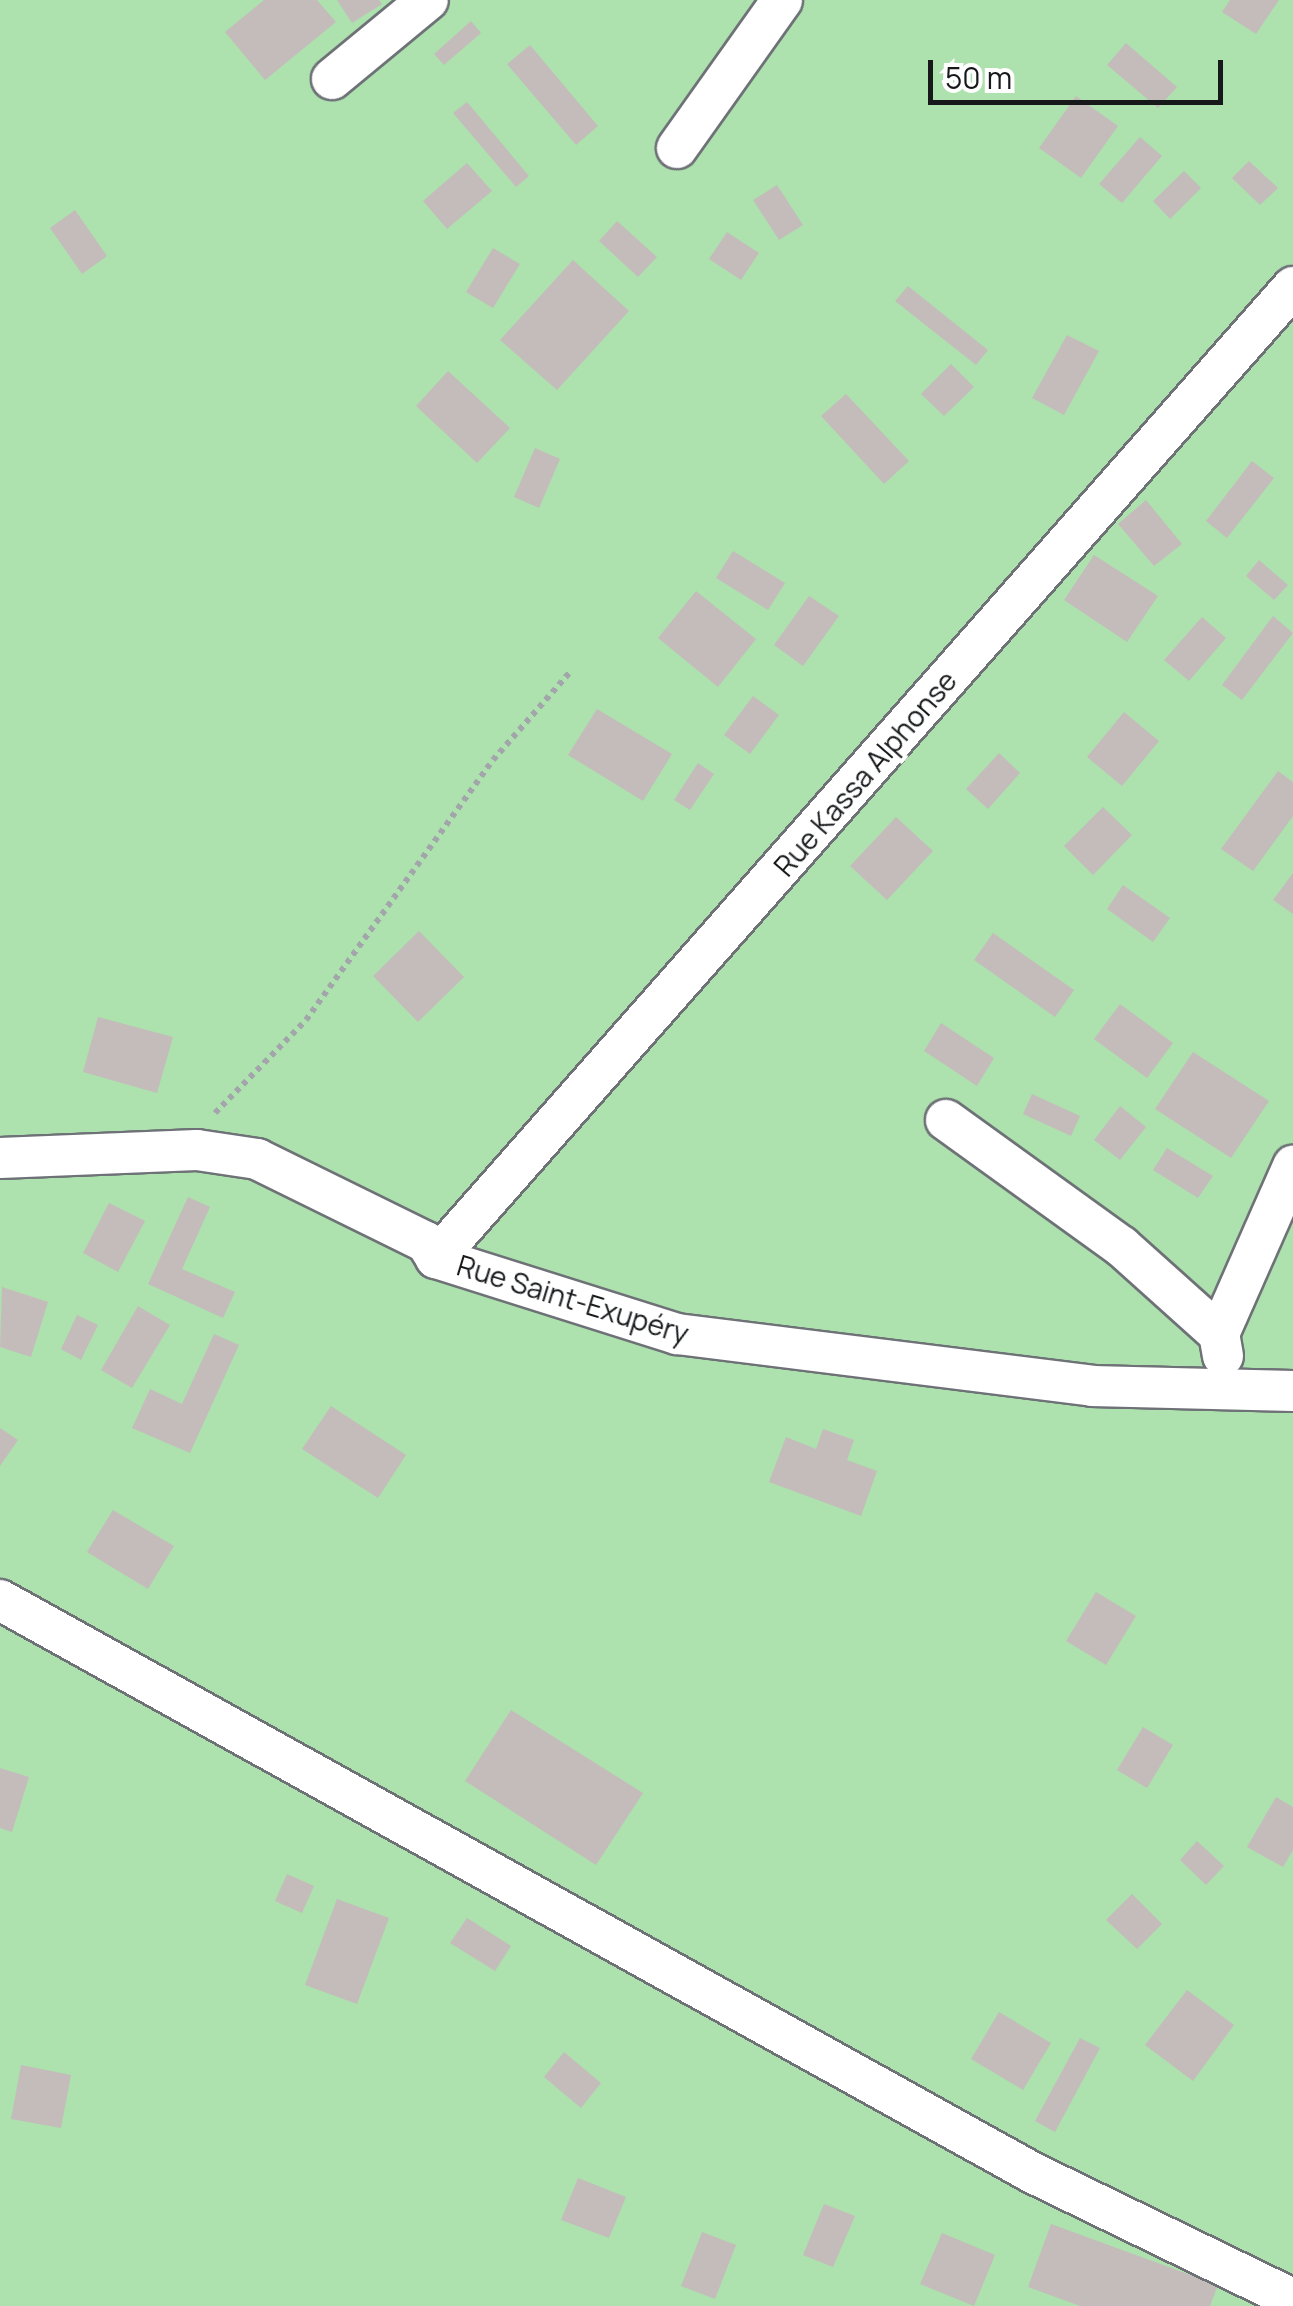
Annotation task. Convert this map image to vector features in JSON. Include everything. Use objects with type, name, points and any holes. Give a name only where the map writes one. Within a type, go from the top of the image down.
[{"type":"street","points":[[332,79],[428,0]]},
{"type":"street","points":[[677,148],[782,0]]},
{"type":"street","name":"Rue Kassa Alphonse","points":[[436,1258],[1293,287]]},
{"type":"street","points":[[946,1120],[1121,1246],[1219,1334]]},
{"type":"street","name":"Rue Saint-Exupéry","points":[[0,1158],[197,1150],[257,1159],[304,1178],[426,1242],[436,1258],[678,1334],[1092,1386],[1293,1391]]},
{"type":"street","points":[[1229,1390],[1219,1334],[1293,1166]]},
{"type":"street","points":[[0,1600],[1033,2172],[1293,2299]]},
{"type":"path","points":[[197,1150],[218,1107],[306,1020],[493,760],[570,672]]},
{"type":"green space","points":[[0,0],[1293,0],[1293,2306],[0,2306]]},
{"type":"building","points":[[264,0],[317,0],[336,22],[265,80],[225,32]]},
{"type":"building","points":[[337,0],[379,0],[382,4],[352,23]]},
{"type":"building","points":[[1230,0],[1279,0],[1256,34],[1222,12]]},
{"type":"building","points":[[471,21],[481,33],[444,65],[434,54]]},
{"type":"building","points":[[1126,43],[1177,87],[1158,108],[1107,65]]},
{"type":"building","points":[[530,45],[598,126],[576,145],[507,64]]},
{"type":"building","points":[[1076,96],[1118,126],[1081,178],[1039,148]]},
{"type":"building","points":[[467,102],[529,176],[516,187],[453,113]]},
{"type":"building","points":[[1140,137],[1162,156],[1122,203],[1099,184]]},
{"type":"building","points":[[1249,161],[1278,188],[1260,205],[1232,178]]},
{"type":"building","points":[[467,163],[492,191],[447,229],[423,201]]},
{"type":"building","points":[[1184,171],[1201,188],[1170,219],[1153,201]]},
{"type":"building","points":[[777,185],[803,225],[779,240],[753,200]]},
{"type":"building","points":[[75,210],[107,256],[82,274],[50,228]]},
{"type":"building","points":[[617,221],[657,257],[638,277],[599,241]]},
{"type":"building","points":[[727,232],[759,253],[741,280],[709,259]]},
{"type":"building","points":[[493,248],[520,264],[493,308],[466,292]]},
{"type":"building","points":[[573,260],[629,311],[557,390],[500,340]]},
{"type":"building","points":[[908,286],[988,350],[976,365],[895,301]]},
{"type":"building","points":[[1067,335],[1099,351],[1064,415],[1032,398]]},
{"type":"building","points":[[951,364],[974,387],[944,416],[921,394]]},
{"type":"building","points":[[448,371],[510,428],[477,463],[416,406]]},
{"type":"building","points":[[846,394],[909,461],[884,484],[821,416]]},
{"type":"building","points":[[535,448],[560,459],[539,508],[514,497]]},
{"type":"building","points":[[1252,461],[1274,478],[1227,538],[1206,521]]},
{"type":"building","points":[[1146,500],[1182,544],[1154,566],[1118,524]]},
{"type":"building","points":[[733,551],[785,583],[768,610],[716,578]]},
{"type":"building","points":[[1094,555],[1158,596],[1127,642],[1064,600]]},
{"type":"building","points":[[1259,560],[1288,585],[1274,600],[1246,576]]},
{"type":"building","points":[[696,591],[756,639],[718,687],[658,638]]},
{"type":"building","points":[[809,596],[839,616],[803,666],[774,645]]},
{"type":"building","points":[[1273,616],[1293,633],[1242,700],[1222,685]]},
{"type":"building","points":[[1202,617],[1226,638],[1189,681],[1164,660]]},
{"type":"building","points":[[753,696],[779,715],[750,754],[724,735]]},
{"type":"building","points":[[597,709],[672,754],[643,801],[568,755]]},
{"type":"building","points":[[1124,712],[1159,741],[1122,786],[1087,757]]},
{"type":"building","points":[[999,753],[1020,773],[988,809],[966,789]]},
{"type":"building","points":[[698,763],[714,774],[690,810],[674,800]]},
{"type":"building","points":[[1278,771],[1293,782],[1293,816],[1253,871],[1221,849]]},
{"type":"building","points":[[1103,807],[1132,835],[1093,875],[1064,846]]},
{"type":"building","points":[[896,817],[933,851],[887,900],[850,866]]},
{"type":"building","points":[[1293,873],[1293,914],[1273,900]]},
{"type":"building","points":[[1123,885],[1170,918],[1153,942],[1107,909]]},
{"type":"building","points":[[419,931],[464,977],[418,1022],[373,976]]},
{"type":"building","points":[[993,933],[1074,990],[1055,1017],[974,960]]},
{"type":"building","points":[[1120,1004],[1173,1043],[1147,1078],[1094,1039]]},
{"type":"building","points":[[98,1017],[173,1037],[157,1093],[83,1072]]},
{"type":"building","points":[[941,1023],[994,1058],[977,1086],[924,1051]]},
{"type":"building","points":[[1193,1052],[1269,1101],[1231,1158],[1155,1109]]},
{"type":"building","points":[[1032,1094],[1080,1116],[1071,1136],[1023,1114]]},
{"type":"building","points":[[1120,1106],[1146,1127],[1120,1160],[1094,1140]]},
{"type":"building","points":[[1167,1148],[1213,1176],[1198,1198],[1153,1170]]},
{"type":"building","points":[[188,1197],[210,1207],[182,1269],[235,1292],[223,1318],[148,1284]]},
{"type":"building","points":[[109,1203],[145,1221],[118,1272],[83,1253]]},
{"type":"building","points":[[2,1287],[48,1302],[31,1357],[0,1347]]},
{"type":"building","points":[[138,1306],[170,1325],[132,1388],[101,1370]]},
{"type":"building","points":[[77,1315],[98,1325],[81,1360],[61,1349]]},
{"type":"building","points":[[214,1334],[239,1345],[190,1453],[132,1428],[150,1389],[182,1404]]},
{"type":"building","points":[[331,1406],[406,1455],[378,1498],[302,1449]]},
{"type":"building","points":[[0,1428],[18,1440],[0,1466]]},
{"type":"building","points":[[823,1429],[854,1440],[847,1460],[877,1471],[861,1516],[769,1482],[786,1437],[816,1449]]},
{"type":"building","points":[[113,1510],[174,1546],[148,1589],[87,1552]]},
{"type":"building","points":[[1096,1592],[1136,1616],[1106,1665],[1066,1641]]},
{"type":"building","points":[[511,1710],[643,1793],[596,1865],[465,1781]]},
{"type":"building","points":[[1143,1727],[1173,1745],[1147,1788],[1117,1770]]},
{"type":"building","points":[[0,1768],[29,1777],[12,1832],[0,1828]]},
{"type":"building","points":[[1276,1797],[1293,1807],[1293,1850],[1283,1867],[1247,1847]]},
{"type":"building","points":[[1197,1841],[1224,1866],[1206,1885],[1180,1860]]},
{"type":"building","points":[[287,1874],[314,1886],[302,1913],[275,1901]]},
{"type":"building","points":[[1132,1894],[1162,1924],[1137,1949],[1106,1920]]},
{"type":"building","points":[[337,1899],[389,1918],[357,2004],[305,1985]]},
{"type":"building","points":[[467,1918],[511,1946],[495,1971],[450,1943]]},
{"type":"building","points":[[1187,1990],[1234,2025],[1193,2081],[1145,2045]]},
{"type":"building","points":[[999,2012],[1051,2043],[1023,2090],[971,2059]]},
{"type":"building","points":[[1080,2038],[1100,2048],[1055,2132],[1035,2121]]},
{"type":"building","points":[[564,2052],[601,2083],[581,2108],[544,2077]]},
{"type":"building","points":[[21,2065],[71,2075],[61,2128],[11,2119]]},
{"type":"building","points":[[578,2178],[626,2197],[609,2238],[561,2220]]},
{"type":"building","points":[[824,2204],[855,2216],[833,2267],[803,2255]]},
{"type":"building","points":[[1051,2224],[1218,2285],[1210,2306],[1080,2306],[1028,2287]]},
{"type":"building","points":[[702,2232],[736,2245],[715,2299],[681,2286]]},
{"type":"building","points":[[942,2233],[995,2255],[974,2306],[920,2284]]}]
